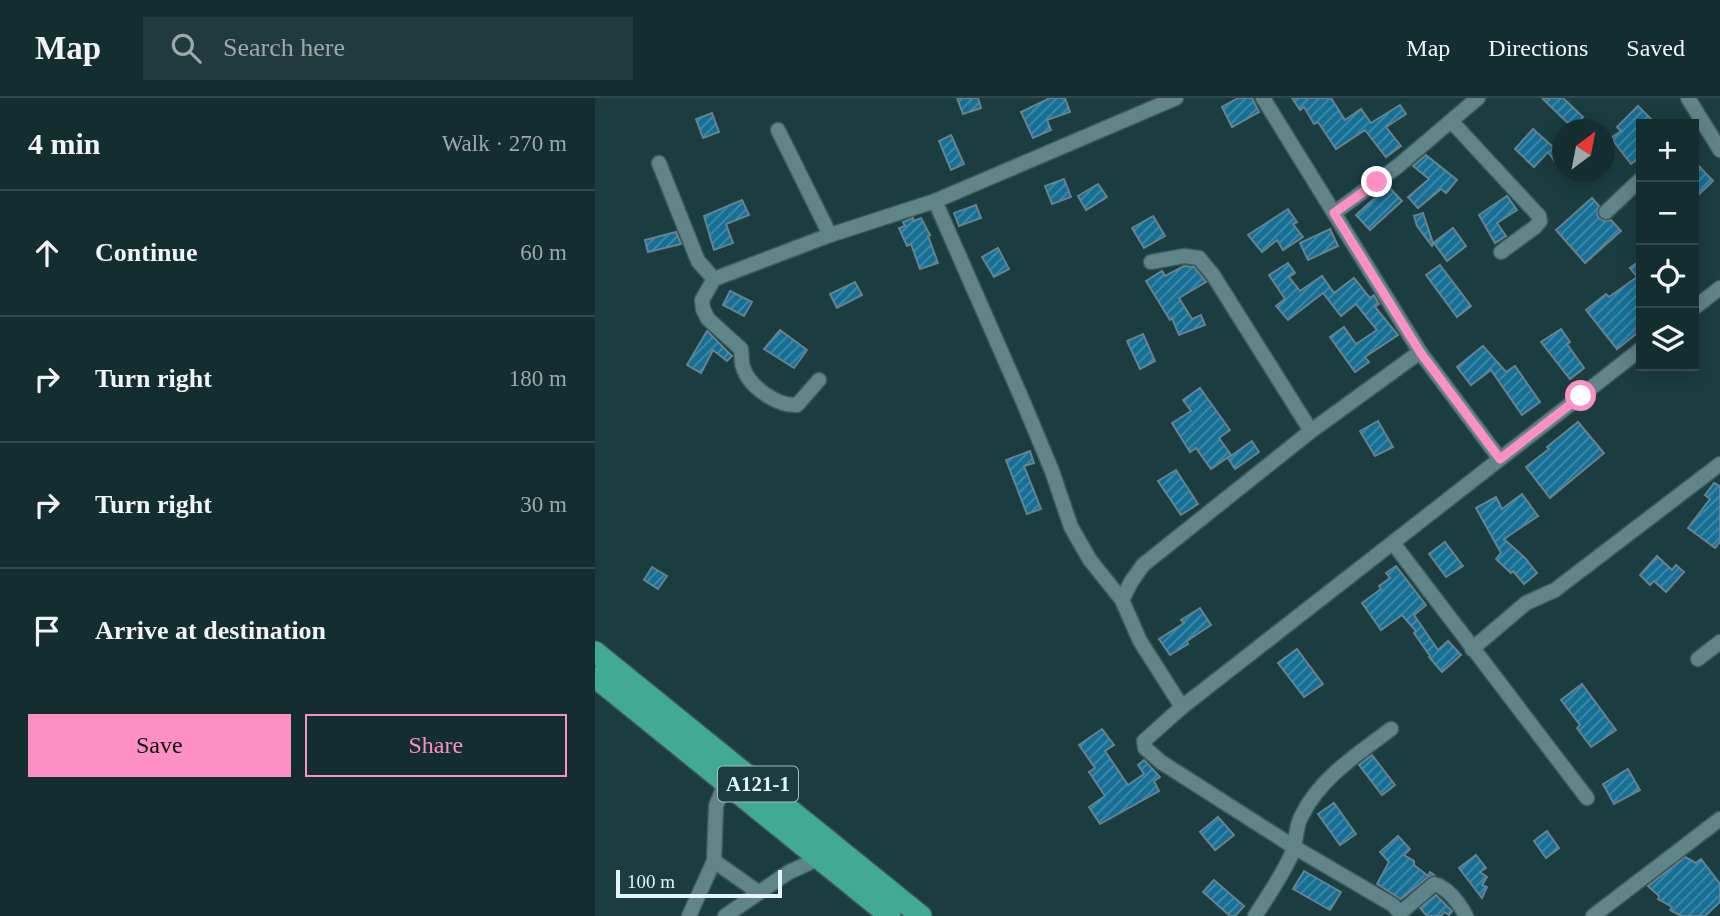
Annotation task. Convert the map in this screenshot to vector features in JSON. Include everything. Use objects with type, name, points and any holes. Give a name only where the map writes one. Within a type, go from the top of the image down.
[{"type":"highway","name":"A121-1","points":[[595,652],[921,916]]},
{"type":"highway","name":"A121-1","points":[[595,677],[890,916]]},
{"type":"street","points":[[819,380],[797,404],[788,405],[754,385],[743,368],[741,349],[708,319],[703,309],[702,300],[714,279],[830,235],[935,201],[1175,98]]},
{"type":"street","points":[[1263,98],[1420,352],[1500,459]]},
{"type":"street","points":[[1334,213],[1398,166],[1478,98]]},
{"type":"street","points":[[1688,98],[1696,119]]},
{"type":"street","points":[[1452,122],[1539,216],[1540,221],[1535,228],[1501,252]]},
{"type":"street","points":[[1699,126],[1717,140]]},
{"type":"street","points":[[778,130],[830,235]]},
{"type":"street","points":[[659,163],[698,261],[714,279]]},
{"type":"street","points":[[1607,212],[1638,182]]},
{"type":"street","points":[[935,201],[1022,399],[1052,471],[1071,527],[1090,560],[1122,600],[1140,641],[1182,707]]},
{"type":"street","points":[[1151,261],[1184,256],[1199,258],[1213,275],[1311,430]]},
{"type":"street","points":[[1699,304],[1720,288]]},
{"type":"street","points":[[1122,600],[1143,565],[1311,430],[1420,352]]},
{"type":"street","points":[[1466,916],[1459,903],[1444,887],[1434,884],[1400,914],[1393,905],[1294,847],[1161,762],[1145,748],[1144,741],[1182,707],[1636,353]]},
{"type":"street","points":[[1472,649],[1526,603],[1555,590],[1720,464]]},
{"type":"street","points":[[1393,543],[1587,798]]},
{"type":"street","points":[[1698,659],[1720,642]]},
{"type":"street","points":[[1255,916],[1281,880],[1294,847],[1295,830],[1320,787],[1391,729]]},
{"type":"street","points":[[689,916],[714,861],[716,807],[725,783]]},
{"type":"street","points":[[1593,916],[1720,819]]},
{"type":"street","points":[[725,916],[758,891],[820,858]]},
{"type":"street","points":[[714,861],[758,891]]},
{"type":"building","points":[[957,98],[978,98],[981,108],[963,114]]},
{"type":"building","points":[[1050,98],[1065,98],[1070,112],[1047,120],[1051,130],[1033,138],[1021,112]]},
{"type":"building","points":[[1238,98],[1252,98],[1259,112],[1232,127],[1222,107]]},
{"type":"building","points":[[1292,98],[1331,98],[1345,120],[1361,109],[1371,123],[1400,105],[1406,114],[1386,127],[1401,146],[1386,157],[1365,130],[1336,149],[1318,122],[1314,124],[1304,107],[1300,110]]},
{"type":"building","points":[[1542,98],[1563,98],[1583,117],[1564,119]]},
{"type":"building","points":[[1638,106],[1651,119],[1636,119],[1636,160],[1631,164],[1615,143],[1615,135],[1621,131],[1617,127]]},
{"type":"building","points":[[712,113],[719,132],[703,138],[696,119]]},
{"type":"building","points":[[1533,129],[1552,146],[1552,157],[1548,152],[1534,167],[1515,149]]},
{"type":"building","points":[[951,135],[964,164],[951,170],[939,141]]},
{"type":"building","points":[[1426,155],[1457,180],[1446,193],[1441,189],[1418,208],[1408,197],[1429,179],[1413,166]]},
{"type":"building","points":[[1699,166],[1713,181],[1699,194]]},
{"type":"building","points":[[1064,179],[1071,197],[1052,204],[1045,186]]},
{"type":"building","points":[[1098,184],[1107,197],[1086,210],[1078,196]]},
{"type":"building","points":[[1388,186],[1402,201],[1370,230],[1356,215]]},
{"type":"building","points":[[1507,196],[1517,210],[1497,223],[1506,236],[1495,243],[1479,215]]},
{"type":"building","points":[[1592,198],[1599,206],[1599,218],[1604,221],[1611,220],[1621,231],[1585,263],[1556,230]]},
{"type":"building","points":[[742,200],[749,215],[726,224],[733,243],[714,250],[704,216]]},
{"type":"building","points":[[976,205],[981,218],[959,226],[954,213]]},
{"type":"building","points":[[1288,209],[1297,222],[1293,224],[1303,237],[1283,250],[1277,240],[1262,252],[1248,235]]},
{"type":"building","points":[[1423,213],[1433,243],[1453,228],[1466,246],[1447,261],[1417,226],[1414,216]]},
{"type":"building","points":[[1153,216],[1165,236],[1144,248],[1132,228]]},
{"type":"building","points":[[913,218],[914,221],[921,218],[930,235],[928,236],[938,263],[920,269],[911,244],[907,246],[899,228],[905,226],[903,222]]},
{"type":"building","points":[[1330,229],[1338,246],[1308,260],[1300,243]]},
{"type":"building","points":[[676,232],[681,244],[648,252],[645,240]]},
{"type":"building","points":[[998,248],[1009,269],[994,277],[982,257]]},
{"type":"building","points":[[1288,263],[1295,273],[1289,277],[1300,291],[1322,276],[1334,293],[1354,278],[1370,298],[1374,295],[1379,304],[1375,307],[1398,335],[1365,357],[1369,362],[1355,372],[1330,337],[1344,327],[1356,344],[1377,330],[1356,304],[1341,316],[1323,293],[1288,320],[1276,306],[1285,299],[1269,275]]},
{"type":"building","points":[[1636,264],[1636,276],[1630,268]]},
{"type":"building","points":[[1440,265],[1471,306],[1457,317],[1426,275]]},
{"type":"building","points":[[1184,266],[1194,267],[1206,282],[1179,298],[1192,319],[1201,315],[1205,325],[1179,335],[1172,318],[1170,320],[1146,281],[1162,271],[1165,276]]},
{"type":"building","points":[[1636,278],[1636,334],[1617,349],[1586,310],[1606,294],[1609,297]]},
{"type":"building","points":[[855,282],[862,295],[837,308],[830,294]]},
{"type":"building","points":[[730,291],[752,302],[744,316],[723,305]]},
{"type":"building","points":[[1561,329],[1570,342],[1567,344],[1584,368],[1570,379],[1541,342]]},
{"type":"building","points":[[780,330],[807,350],[794,368],[764,349]]},
{"type":"building","points":[[707,331],[732,356],[727,361],[713,350],[701,373],[687,365]]},
{"type":"building","points":[[1143,334],[1155,361],[1140,369],[1127,341]]},
{"type":"building","points":[[1483,346],[1506,372],[1515,366],[1540,402],[1522,415],[1491,370],[1471,385],[1457,367]]},
{"type":"building","points":[[1200,388],[1230,430],[1219,438],[1231,455],[1211,469],[1196,448],[1190,452],[1172,423],[1191,411],[1183,400]]},
{"type":"building","points":[[1378,421],[1393,447],[1375,456],[1360,431]]},
{"type":"building","points":[[1578,422],[1604,453],[1550,498],[1526,467]]},
{"type":"building","points":[[1252,441],[1259,452],[1235,469],[1228,458]]},
{"type":"building","points":[[1030,451],[1034,463],[1024,466],[1041,509],[1027,514],[1006,460]]},
{"type":"building","points":[[1176,470],[1198,504],[1181,515],[1158,481]]},
{"type":"building","points":[[1714,483],[1720,486],[1720,542],[1715,548],[1688,528],[1710,499],[1705,495]]},
{"type":"building","points":[[1522,494],[1538,516],[1504,539],[1537,573],[1524,584],[1513,571],[1511,573],[1496,559],[1501,553],[1476,508],[1496,497],[1502,509]]},
{"type":"building","points":[[1445,542],[1463,566],[1446,577],[1429,554]]},
{"type":"building","points":[[1657,556],[1672,570],[1676,565],[1684,572],[1666,592],[1654,581],[1650,585],[1640,575]]},
{"type":"building","points":[[1396,566],[1426,605],[1414,615],[1438,650],[1448,641],[1461,655],[1442,672],[1429,657],[1414,633],[1416,631],[1402,615],[1381,630],[1362,603],[1381,589],[1379,586],[1390,578],[1386,573]]},
{"type":"building","points":[[652,567],[667,576],[658,589],[644,580]]},
{"type":"building","points":[[1200,608],[1211,625],[1170,655],[1159,639],[1184,623],[1181,620]]},
{"type":"building","points":[[1297,649],[1323,684],[1304,697],[1278,663]]},
{"type":"building","points":[[1582,684],[1616,730],[1591,747],[1577,728],[1580,725],[1561,700]]},
{"type":"building","points":[[1102,729],[1114,745],[1105,751],[1128,785],[1144,774],[1138,765],[1144,760],[1160,777],[1154,781],[1159,791],[1100,824],[1089,807],[1105,796],[1089,772],[1095,768],[1079,745]]},
{"type":"building","points":[[1372,755],[1395,785],[1382,795],[1359,765]]},
{"type":"building","points":[[1628,769],[1640,790],[1614,804],[1603,784]]},
{"type":"building","points":[[1334,803],[1356,834],[1340,845],[1318,814]]},
{"type":"building","points":[[1218,817],[1234,835],[1215,850],[1200,832]]},
{"type":"building","points":[[1547,831],[1559,848],[1546,858],[1534,841]]},
{"type":"building","points":[[1398,836],[1410,849],[1404,855],[1428,876],[1430,872],[1434,875],[1401,899],[1377,884],[1389,862],[1380,852]]},
{"type":"building","points":[[1476,855],[1486,868],[1480,872],[1487,877],[1482,885],[1487,887],[1482,898],[1459,868]]},
{"type":"building","points":[[1685,857],[1696,863],[1701,859],[1720,884],[1720,902],[1705,916],[1681,916],[1670,910],[1672,907],[1658,899],[1659,896],[1648,886]]},
{"type":"building","points":[[1304,871],[1341,892],[1330,910],[1293,889]]},
{"type":"building","points":[[1214,880],[1244,906],[1235,916],[1230,916],[1203,892]]},
{"type":"building","points":[[1436,895],[1452,911],[1449,915],[1444,912],[1441,916],[1427,916],[1420,908]]},
{"type":"route","points":[[1377,182],[1334,213],[1420,352],[1500,459],[1581,396]]}]
